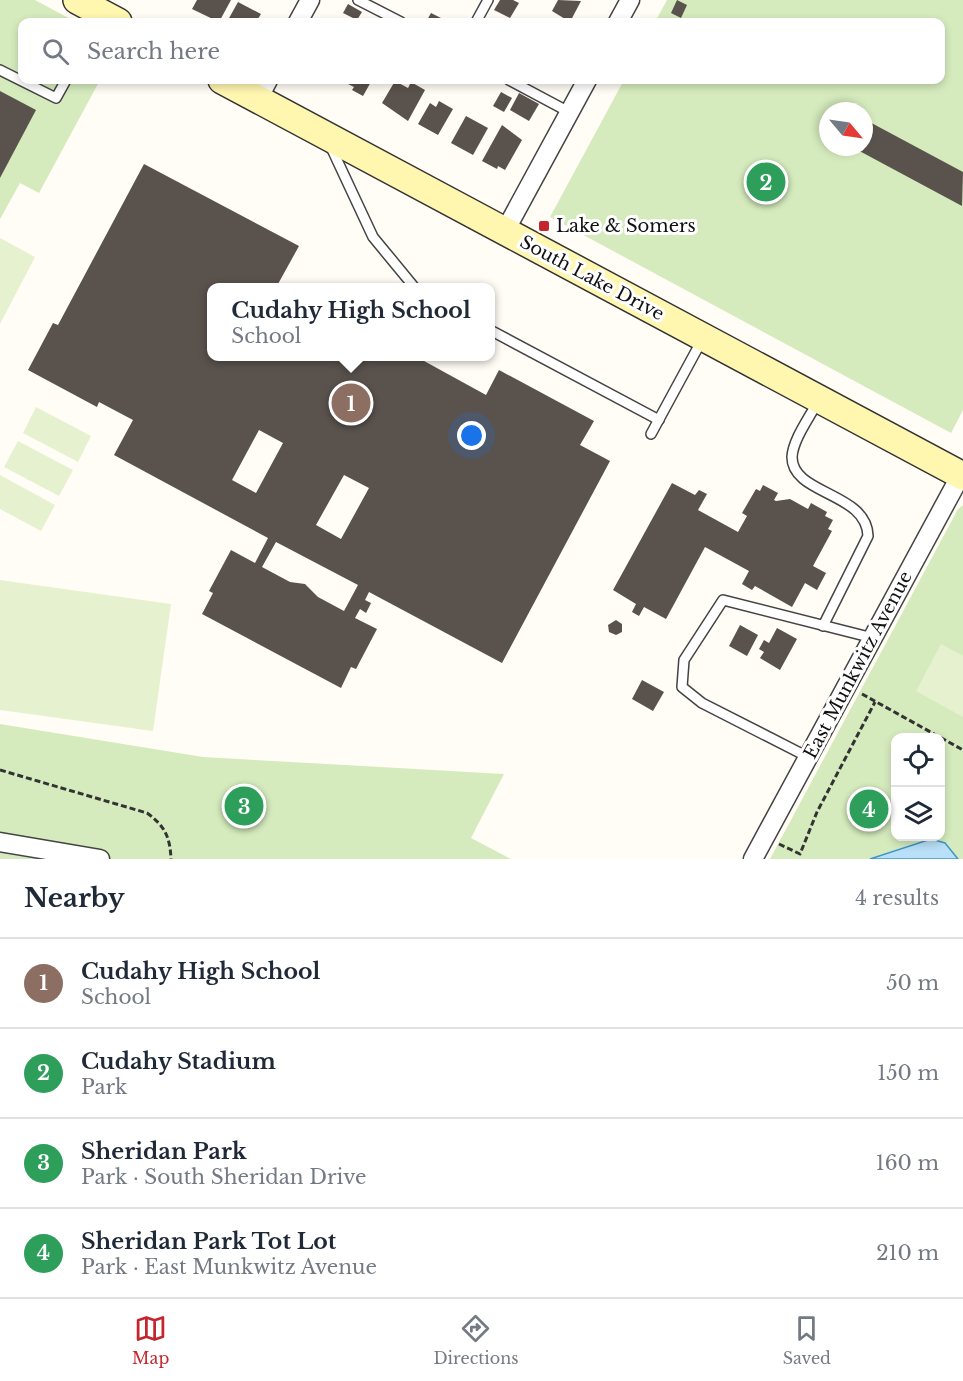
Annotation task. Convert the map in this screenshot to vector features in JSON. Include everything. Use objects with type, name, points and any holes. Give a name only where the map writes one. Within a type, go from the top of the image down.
[{"type":"main road","points":[[77,0],[104,18]]},
{"type":"main road","name":"South Lake Drive","points":[[240,84],[263,89],[325,135],[962,474]]},
{"type":"street","points":[[300,18],[310,0]]},
{"type":"street","points":[[620,18],[630,0]]},
{"type":"street","points":[[505,231],[585,84]]},
{"type":"street","name":"East Munkwitz Avenue","points":[[753,859],[962,474]]},
{"type":"street","points":[[0,842],[100,859]]},
{"type":"lane","points":[[358,0],[393,18]]},
{"type":"lane","points":[[478,18],[488,0]]},
{"type":"lane","points":[[0,70],[18,79]]},
{"type":"lane","points":[[28,84],[56,98],[64,84]]},
{"type":"lane","points":[[516,84],[569,112]]},
{"type":"lane","points":[[325,135],[373,237],[411,283]]},
{"type":"lane","points":[[495,333],[658,420]]},
{"type":"lane","points":[[651,434],[703,338]]},
{"type":"lane","points":[[819,399],[798,440],[792,458],[799,476],[860,512],[868,524],[868,536],[824,626]]},
{"type":"lane","points":[[808,757],[702,703],[682,687],[684,660],[723,600],[873,638]]},
{"type":"path","points":[[847,686],[963,750]]},
{"type":"path","points":[[800,854],[817,812],[875,702]]},
{"type":"path","points":[[0,771],[147,813],[161,824],[170,839],[171,858]]},
{"type":"path","points":[[765,837],[800,854],[803,859]]},
{"type":"green space","points":[[0,0],[35,0],[69,18],[18,18],[18,84],[98,84],[39,193],[20,183],[0,219]]},
{"type":"green space","points":[[667,0],[963,0],[963,410],[951,433],[550,217],[622,84],[945,84],[945,18],[657,18]]},
{"type":"green space","points":[[0,238],[35,257],[0,324]]},
{"type":"green space","points":[[36,407],[91,436],[78,462],[23,433]]},
{"type":"green space","points":[[18,441],[73,470],[59,496],[4,467]]},
{"type":"green space","points":[[0,475],[55,505],[41,531],[0,509]]},
{"type":"green space","points":[[963,505],[963,859],[770,859],[958,509]]},
{"type":"green space","points":[[0,580],[171,604],[153,731],[0,710]]},
{"type":"green space","points":[[941,644],[963,656],[963,717],[916,691]]},
{"type":"green space","points":[[0,724],[203,757],[504,774],[471,838],[511,859],[0,859]]},
{"type":"water","points":[[925,841],[938,841],[945,843],[958,859],[870,859]]},
{"type":"building","points":[[197,0],[231,0],[221,18],[211,18],[192,9]]},
{"type":"building","points":[[500,0],[513,0],[519,3],[510,18],[494,10]]},
{"type":"building","points":[[558,0],[581,1],[572,18],[563,18],[552,11]]},
{"type":"building","points":[[677,0],[687,5],[681,18],[671,13]]},
{"type":"building","points":[[238,2],[261,14],[258,18],[229,18]]},
{"type":"building","points":[[348,4],[362,12],[358,18],[343,13]]},
{"type":"building","points":[[431,13],[441,18],[428,18]]},
{"type":"building","points":[[348,84],[370,84],[363,96],[352,90],[354,87]]},
{"type":"building","points":[[393,84],[401,84],[408,88],[410,84],[414,84],[425,90],[408,121],[382,103]]},
{"type":"building","points":[[0,91],[36,110],[0,178]]},
{"type":"building","points":[[501,92],[512,98],[504,112],[493,106]]},
{"type":"building","points":[[519,93],[539,104],[529,121],[510,110]]},
{"type":"building","points":[[439,101],[453,109],[438,135],[418,124],[430,103],[436,107]]},
{"type":"building","points":[[466,116],[488,128],[473,155],[451,143]]},
{"type":"building","points":[[873,124],[963,172],[962,206],[869,156],[873,156]]},
{"type":"building","points":[[502,125],[522,140],[505,170],[498,166],[497,169],[482,161]]},
{"type":"building","points":[[144,164],[299,246],[279,283],[207,283],[207,361],[424,361],[486,395],[499,370],[594,421],[580,445],[610,461],[502,663],[369,592],[365,600],[371,603],[366,613],[360,609],[355,618],[377,629],[356,669],[351,667],[341,688],[202,614],[213,593],[209,591],[231,550],[255,563],[268,538],[114,455],[133,420],[99,402],[97,407],[28,370],[53,323],[58,325]],"holes":[[[259,430],[283,443],[256,493],[232,480]],[[344,475],[369,488],[341,539],[316,525]],[[276,542],[358,585],[344,611],[318,597],[305,584],[290,582],[262,567]]]},
{"type":"building","points":[[672,483],[695,495],[699,490],[707,494],[698,510],[738,532],[747,516],[742,513],[756,489],[760,491],[763,485],[778,493],[774,500],[776,501],[790,499],[808,509],[811,503],[827,512],[825,516],[833,520],[828,529],[832,531],[813,566],[826,573],[817,590],[805,583],[792,607],[755,586],[752,590],[742,584],[749,571],[705,547],[666,619],[644,607],[639,616],[632,612],[636,604],[613,590]]},
{"type":"building","points":[[616,620],[622,624],[622,632],[616,635],[609,632],[608,625]]},
{"type":"building","points":[[740,625],[758,635],[747,656],[729,646]]},
{"type":"building","points":[[777,628],[797,639],[780,670],[760,658],[764,652],[759,649],[764,640],[769,643]]},
{"type":"building","points":[[642,680],[664,692],[653,711],[632,699]]},
{"type":"place","name":"Cudahy Stadium","points":[[766,182]]},
{"type":"place","name":"Lake & Somers","points":[[544,226]]},
{"type":"place","name":"Cudahy High School","points":[[351,403]]},
{"type":"place","name":"Sheridan Park","points":[[244,806]]},
{"type":"place","name":"Sheridan Park Tot Lot","points":[[869,809]]}]
